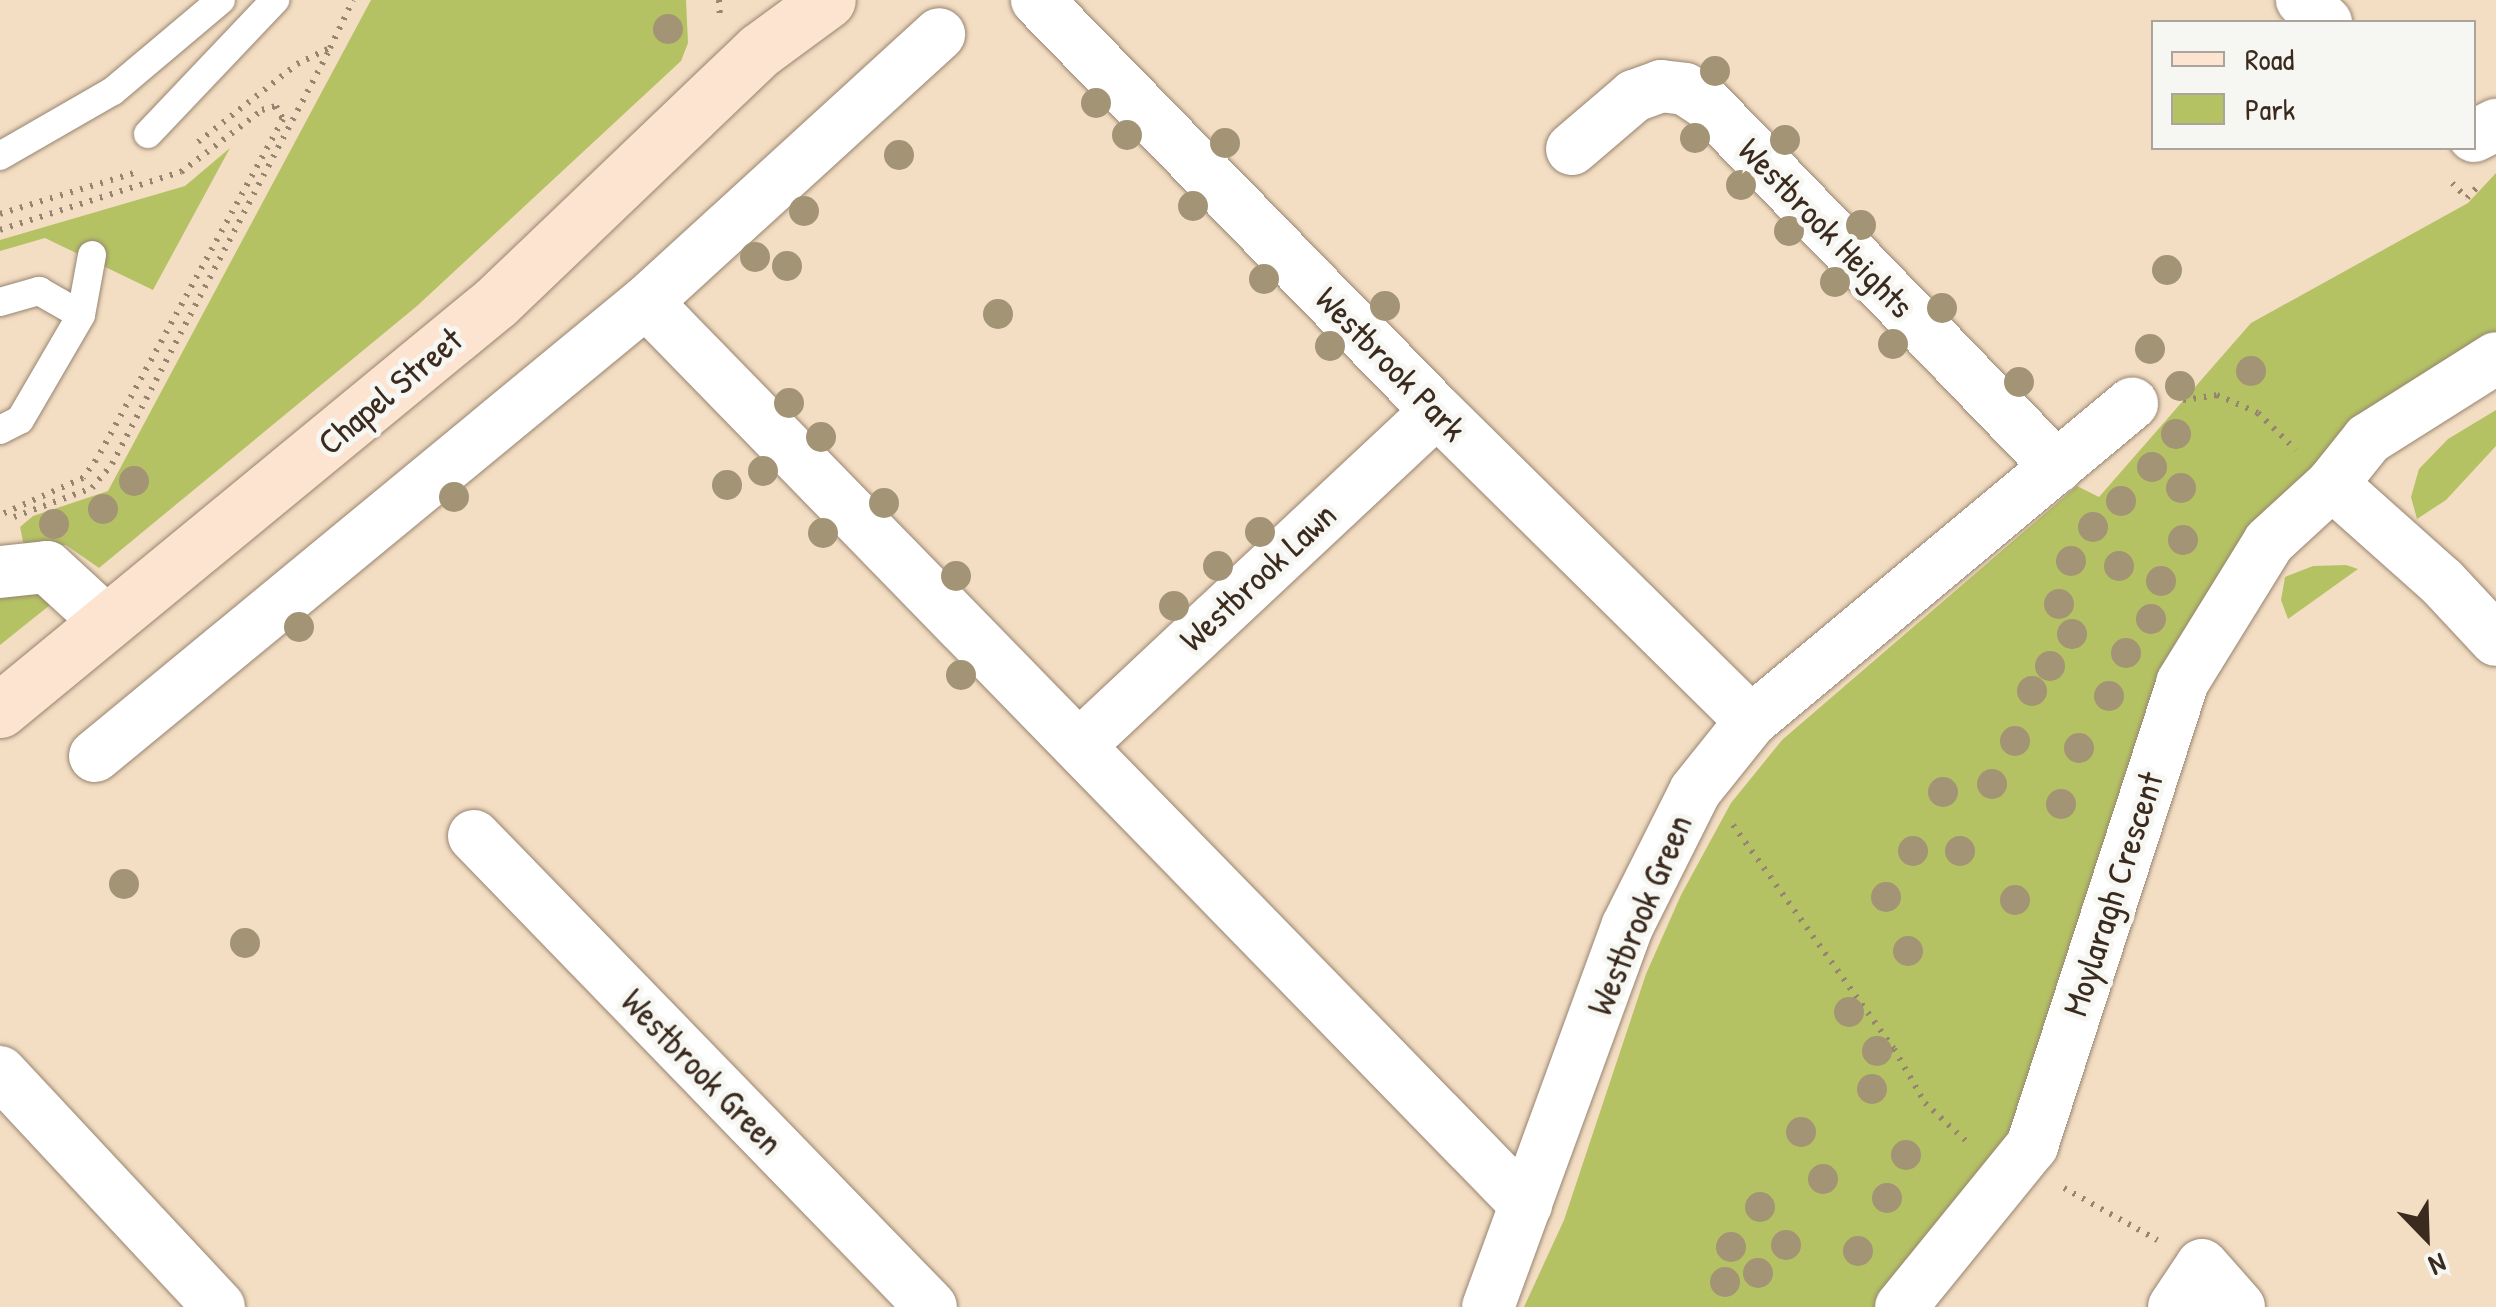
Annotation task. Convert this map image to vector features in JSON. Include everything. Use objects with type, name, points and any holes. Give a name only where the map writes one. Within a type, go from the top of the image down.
[{"type":"main road","name":"Chapel Street","points":[[760,50],[789,0]]},
{"type":"main road","name":"Chapel Street","points":[[0,710],[496,302],[760,50],[828,0]]},
{"type":"street","name":"Westbrook Park","points":[[1037,0],[1437,411],[1751,721]]},
{"type":"street","points":[[2302,0],[2324,20]]},
{"type":"street","points":[[94,756],[646,302],[940,34]]},
{"type":"street","name":"Westbrook Heights","points":[[1572,149],[1634,96],[1661,86],[1695,95],[2057,467]]},
{"type":"street","points":[[646,302],[1081,744],[1526,1205]]},
{"type":"street","name":"Moylaragh Crescent","points":[[1901,1307],[1962,1227],[2016,1170],[2032,1146],[2182,683],[2269,542],[2332,484],[2368,439],[2496,358]]},
{"type":"street","name":"Westbrook Green","points":[[1488,1307],[1627,927],[1696,791],[1751,721],[2132,402]]},
{"type":"street","name":"Westbrook Lawn","points":[[1081,744],[1437,411]]},
{"type":"street","points":[[2332,484],[2442,582],[2496,640]]},
{"type":"street","points":[[4,549],[47,567],[108,623]]},
{"type":"street","name":"Westbrook Green","points":[[474,836],[931,1307]]},
{"type":"street","points":[[0,1072],[220,1307]]},
{"type":"street","points":[[2188,1286],[2238,1307]]},
{"type":"lane","points":[[0,156],[113,91],[221,0]]},
{"type":"lane","points":[[148,134],[275,0]]},
{"type":"lane","points":[[0,430],[20,420],[81,315],[92,255]]},
{"type":"lane","points":[[0,302],[39,291],[81,315]]},
{"type":"path","points":[[4,549],[15,516],[92,488],[112,464],[330,48]]},
{"type":"path","points":[[0,230],[180,172],[262,110],[276,106],[283,119],[96,460],[82,478],[0,515]]},
{"type":"path","points":[[2216,395],[2258,412]]},
{"type":"path","points":[[1696,791],[1722,810],[1829,954],[1925,1104],[2188,1286]]},
{"type":"green space","points":[[371,0],[686,0],[688,43],[681,61],[417,306],[99,568],[66,545],[24,546],[20,527],[33,516],[108,491]]},
{"type":"green space","points":[[230,148],[153,290],[45,238],[0,251],[0,240],[185,186]]},
{"type":"green space","points":[[2496,173],[2496,358],[2368,439],[2182,683],[2032,1146],[1901,1307],[1524,1307],[1564,1220],[1646,974],[1681,895],[1731,803],[1782,740],[2077,486],[2099,497],[2251,323],[2468,203]]},
{"type":"green space","points":[[2496,410],[2496,446],[2446,500],[2417,519],[2411,497],[2419,469],[2448,439]]},
{"type":"green space","points":[[2346,565],[2358,569],[2288,619],[2281,600],[2285,577],[2313,566]]},
{"type":"green space","points":[[37,588],[55,601],[0,645],[0,591]]}]
